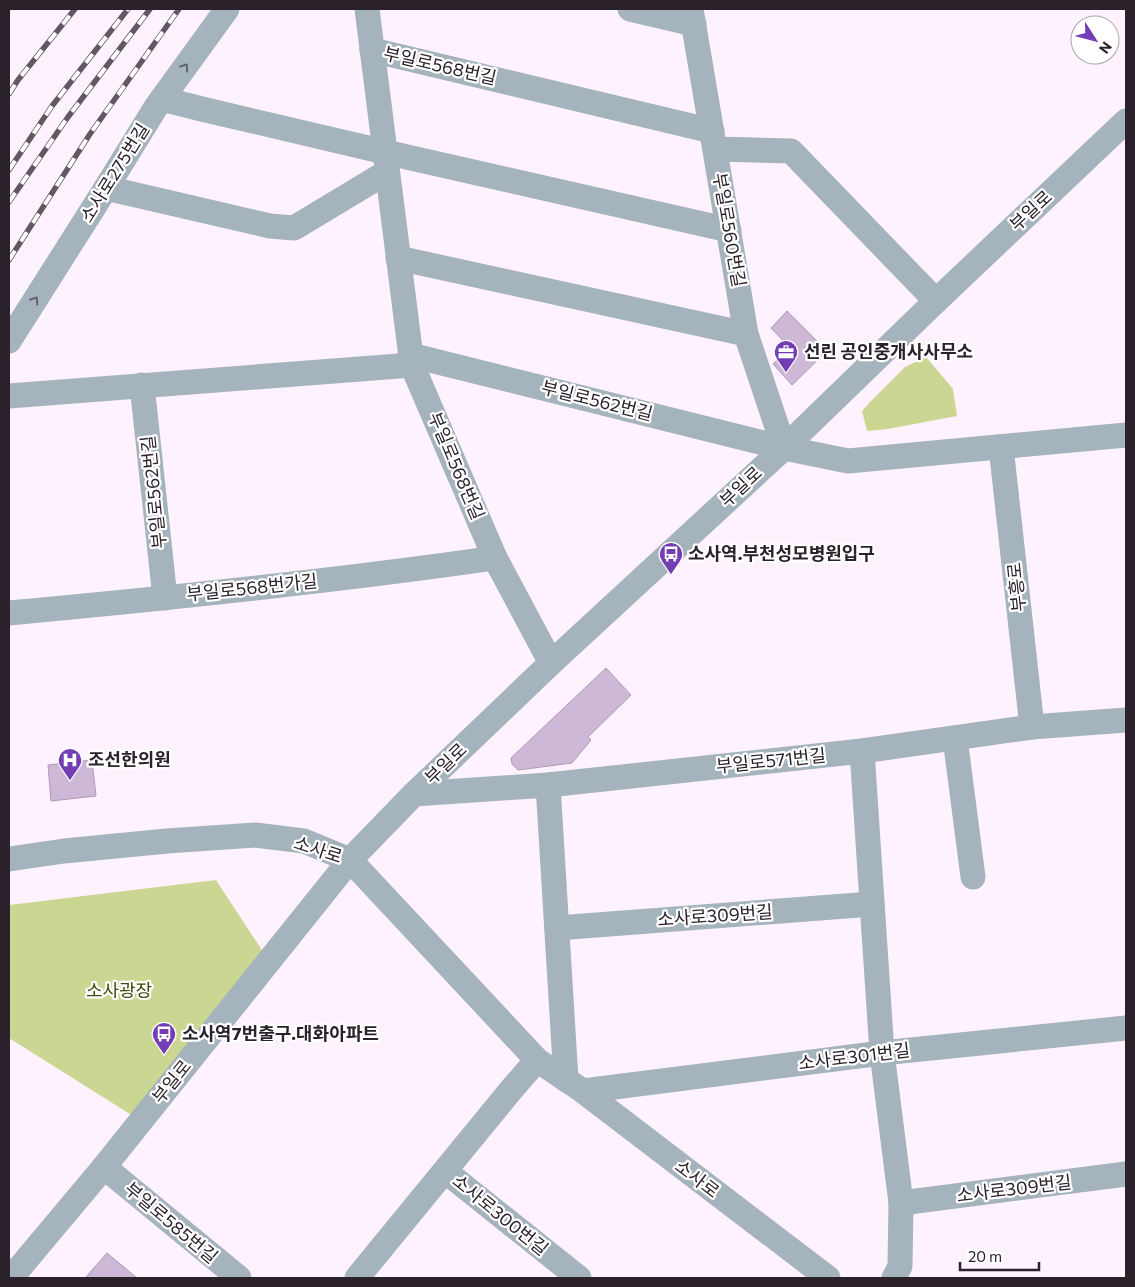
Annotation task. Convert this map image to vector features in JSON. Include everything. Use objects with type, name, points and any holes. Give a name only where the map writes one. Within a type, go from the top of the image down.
[{"type":"street","name":"소사로275번길","points":[[9,341],[162,99],[227,9]]},
{"type":"street","name":"부일로568번길","points":[[367,9],[411,360],[495,558],[551,663]]},
{"type":"street","points":[[630,9],[692,17]]},
{"type":"street","name":"부일로560번길","points":[[692,17],[746,334],[784,448]]},
{"type":"street","name":"부일로568번길","points":[[372,50],[713,140]]},
{"type":"street","points":[[162,99],[386,162],[729,230]]},
{"type":"street","name":"부일로","points":[[11,1278],[104,1167],[350,860],[414,794],[551,663],[784,448],[936,300],[1126,121]]},
{"type":"street","points":[[713,140],[791,151],[936,300]]},
{"type":"street","points":[[106,188],[270,226],[294,228],[386,162]]},
{"type":"street","points":[[398,258],[746,334]]},
{"type":"street","name":"부일로562번길","points":[[9,396],[411,360],[784,448]]},
{"type":"street","name":"부일로562번길","points":[[142,385],[165,598]]},
{"type":"street","points":[[784,448],[848,461],[1126,435]]},
{"type":"street","name":"부흥로","points":[[1001,447],[1032,727]]},
{"type":"street","name":"부일로568번가길","points":[[9,613],[165,598],[394,572],[495,558]]},
{"type":"street","name":"부일로571번길","points":[[414,794],[548,785],[862,751],[1032,727],[1126,720]]},
{"type":"street","points":[[955,738],[972,877]]},
{"type":"street","points":[[862,751],[882,1053],[901,1203],[900,1266],[894,1278]]},
{"type":"street","points":[[548,785],[557,928],[575,1085]]},
{"type":"street","name":"소사로","points":[[9,859],[64,851],[255,835],[304,841],[350,860],[537,1060],[575,1085],[828,1278]]},
{"type":"street","name":"소사로309번길","points":[[557,928],[872,904]]},
{"type":"street","name":"소사로301번길","points":[[575,1085],[1126,1028]]},
{"type":"street","name":"소사로300번길","points":[[357,1278],[537,1060]]},
{"type":"street","name":"부일로585번길","points":[[104,1167],[239,1278]]},
{"type":"street","name":"소사로300번길","points":[[445,1171],[579,1278]]},
{"type":"street","name":"소사로309번길","points":[[901,1203],[1126,1174]]},
{"type":"green space","points":[[926,357],[953,389],[957,416],[867,431],[862,411],[905,367]]},
{"type":"green space","name":"소사광장","points":[[216,880],[269,961],[141,1121],[9,1038],[9,905]]},
{"type":"building","points":[[787,311],[827,351],[792,385],[773,364],[790,348],[771,328]]},
{"type":"building","points":[[606,668],[631,695],[588,737],[591,740],[572,763],[518,770],[512,764],[511,758]]},
{"type":"building","points":[[92,760],[96,796],[51,801],[48,765]]},
{"type":"building","points":[[107,1253],[137,1278],[85,1278]]},
{"type":"railway","points":[[9,94],[75,9]]},
{"type":"railway","points":[[9,170],[52,106],[128,9]]},
{"type":"railway","points":[[9,202],[68,117],[150,9]]},
{"type":"railway","points":[[9,260],[90,134],[179,9]]},
{"type":"place","name":"선린 공인중개사사무소","points":[[786,373]]},
{"type":"place","name":"소사역.부천성모병원입구","points":[[671,575]]},
{"type":"place","name":"조선한의원","points":[[70,781]]},
{"type":"place","name":"소사역7번출구.대화아파트","points":[[164,1055]]}]
